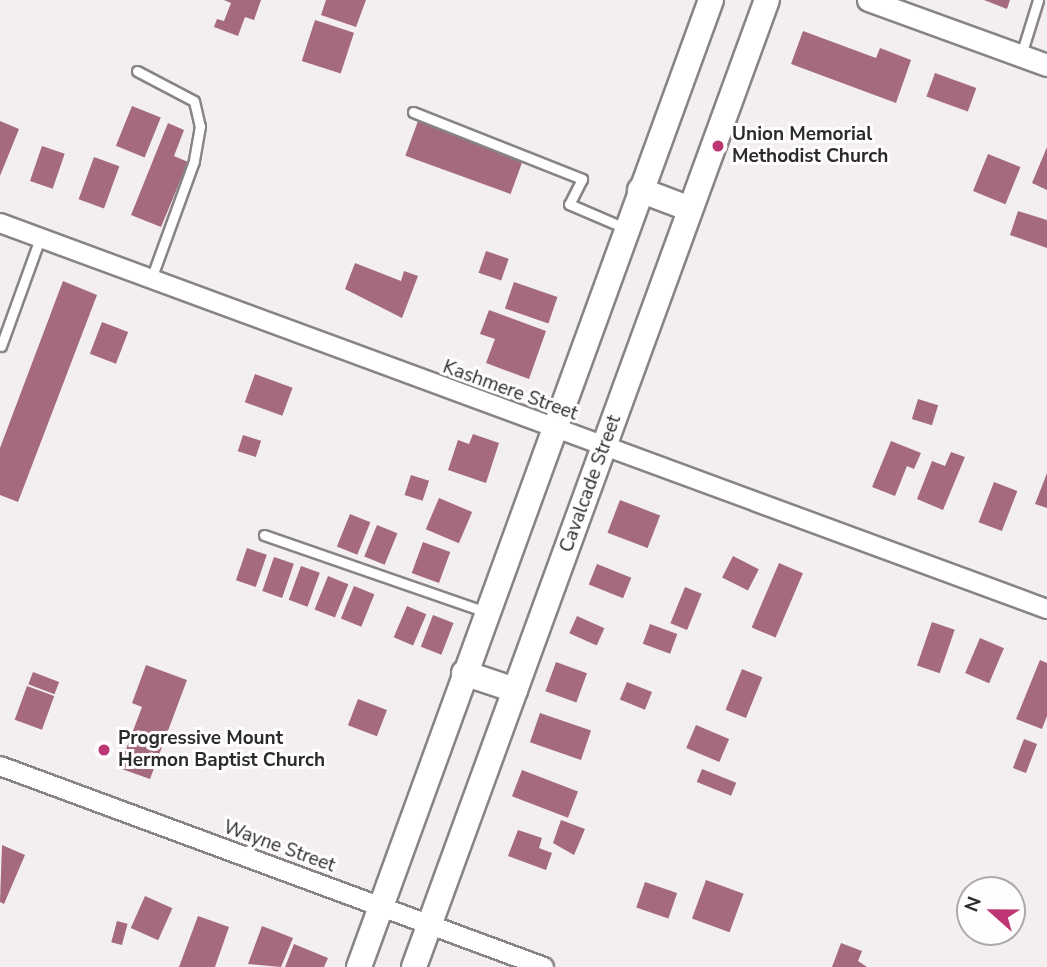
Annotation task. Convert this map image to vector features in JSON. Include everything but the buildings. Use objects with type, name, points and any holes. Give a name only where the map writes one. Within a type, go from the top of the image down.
[{"type":"main road","points":[[359,967],[551,428],[711,0]]},
{"type":"main road","name":"Cavalcade Street","points":[[414,967],[767,0]]},
{"type":"main road","points":[[640,190],[690,209]]},
{"type":"main road","points":[[464,673],[515,690]]},
{"type":"street","points":[[868,0],[1047,65]]},
{"type":"street","name":"Kashmere Street","points":[[0,223],[604,448],[1047,609]]},
{"type":"street","name":"Wayne Street","points":[[0,766],[544,967]]},
{"type":"lane","points":[[1021,55],[1038,0]]},
{"type":"lane","points":[[137,71],[194,101],[200,126],[194,161],[151,279]]},
{"type":"lane","points":[[413,112],[582,179],[569,204],[626,228]]},
{"type":"lane","points":[[1,346],[40,238]]},
{"type":"lane","points":[[264,535],[486,612]]},
{"type":"place","name":"Union Memorial Methodist Church","points":[[718,146]]},
{"type":"place","name":"Progressive Mount Hermon Baptist Church","points":[[104,750]]}]
